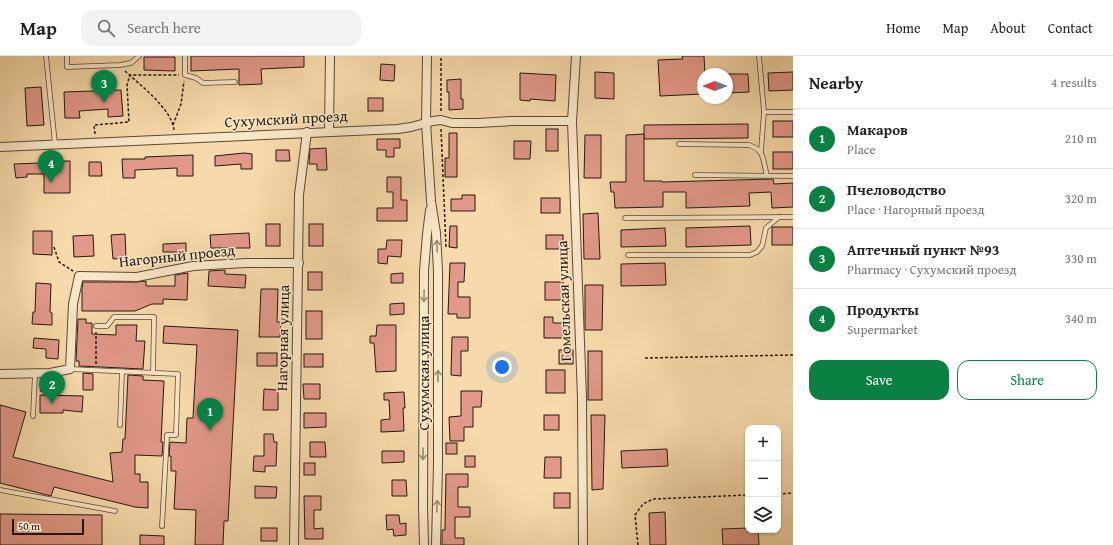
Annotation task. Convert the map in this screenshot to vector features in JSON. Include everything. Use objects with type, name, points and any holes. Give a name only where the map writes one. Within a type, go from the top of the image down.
[{"type":"street","points":[[329,131],[330,56]]},
{"type":"street","name":"Сухумская улица","points":[[427,56],[426,123],[431,201],[436,232],[438,271],[438,464],[436,545]]},
{"type":"street","name":"Гомельская улица","points":[[576,56],[572,121],[582,398],[583,545]]},
{"type":"street","name":"Сухумский проезд","points":[[0,147],[398,128],[411,127],[441,120],[452,123],[572,121]]},
{"type":"street","name":"Нагорная улица","points":[[294,545],[298,195],[307,132]]},
{"type":"street","name":"Сухумская улица","points":[[424,545],[424,271],[431,201]]},
{"type":"street","name":"Нагорный проезд","points":[[79,276],[137,277],[192,266],[246,263],[298,263]]},
{"type":"street","points":[[0,374],[50,373],[70,369],[73,304],[79,276]]},
{"type":"lane","points":[[46,56],[55,144]]},
{"type":"lane","points":[[67,56],[67,67],[120,65],[131,63],[139,56]]},
{"type":"lane","points":[[185,56],[185,75],[196,78],[203,83],[235,82]]},
{"type":"lane","points":[[759,56],[764,112],[761,151],[767,176]]},
{"type":"lane","points":[[764,112],[793,112]]},
{"type":"lane","points":[[679,144],[749,145],[756,147],[761,151]]},
{"type":"lane","points":[[695,175],[793,176]]},
{"type":"lane","points":[[628,255],[750,255],[757,252],[762,246],[766,228],[779,217]]},
{"type":"lane","points":[[625,218],[793,217]]},
{"type":"lane","points":[[96,326],[107,326],[114,317],[154,317],[153,373]]},
{"type":"lane","points":[[70,369],[178,374],[176,435],[166,435],[162,526]]},
{"type":"lane","points":[[120,425],[122,371]]},
{"type":"lane","points":[[34,416],[35,374]]},
{"type":"lane","points":[[0,490],[115,511]]},
{"type":"path","points":[[120,65],[163,107],[173,125],[174,138]]},
{"type":"path","points":[[130,75],[185,75],[181,104],[173,125]]},
{"type":"path","points":[[95,142],[94,125],[129,122],[127,85],[130,75]]},
{"type":"path","points":[[54,247],[59,262],[79,276]]},
{"type":"path","points":[[96,326],[96,370]]},
{"type":"path","points":[[645,358],[793,355]]},
{"type":"path","points":[[781,494],[793,493]]},
{"type":"path","points":[[638,545],[635,515],[643,504],[654,499],[745,495]]},
{"type":"building","points":[[191,56],[304,56],[304,67],[261,69],[262,84],[239,85],[239,69],[191,71]]},
{"type":"building","points":[[682,56],[704,56],[705,68],[697,68],[697,94],[660,96],[658,60],[683,59]]},
{"type":"building","points":[[144,57],[175,57],[175,71],[144,70]]},
{"type":"building","points":[[381,64],[395,65],[394,81],[380,80]]},
{"type":"building","points":[[595,72],[614,73],[614,99],[595,98]]},
{"type":"building","points":[[793,72],[793,90],[769,91],[768,73]]},
{"type":"building","points":[[520,73],[556,75],[555,101],[530,99],[530,101],[520,100]]},
{"type":"building","points":[[733,74],[748,74],[749,92],[733,93]]},
{"type":"building","points":[[461,79],[461,99],[463,99],[463,109],[449,110],[447,80]]},
{"type":"building","points":[[41,87],[44,125],[27,126],[25,88]]},
{"type":"building","points":[[121,90],[123,116],[108,117],[108,109],[79,111],[80,118],[65,118],[64,92]]},
{"type":"building","points":[[368,98],[383,98],[383,111],[368,111]]},
{"type":"building","points":[[773,121],[793,121],[793,137],[773,137]]},
{"type":"building","points":[[748,124],[748,138],[644,139],[644,125]]},
{"type":"building","points":[[546,129],[558,129],[558,151],[546,151]]},
{"type":"building","points":[[449,133],[457,133],[457,177],[445,177],[445,158],[449,158]]},
{"type":"building","points":[[644,134],[644,181],[662,182],[773,179],[774,184],[793,183],[793,207],[772,208],[771,192],[749,193],[750,206],[686,208],[686,192],[663,192],[663,207],[615,208],[614,192],[611,192],[610,182],[626,182],[626,135]]},
{"type":"building","points":[[585,135],[601,135],[601,178],[584,178]]},
{"type":"building","points":[[377,139],[400,139],[400,148],[394,148],[394,157],[386,157],[386,150],[377,150]]},
{"type":"building","points":[[514,141],[531,141],[530,159],[514,159]]},
{"type":"building","points":[[326,148],[327,170],[317,170],[317,164],[309,164],[310,149]]},
{"type":"building","points":[[276,150],[289,150],[290,161],[276,161]]},
{"type":"building","points":[[773,152],[793,152],[793,169],[773,169]]},
{"type":"building","points":[[244,153],[252,154],[252,169],[241,169],[241,164],[215,166],[215,156]]},
{"type":"building","points":[[193,155],[193,176],[177,176],[177,168],[135,170],[135,178],[123,178],[122,159],[145,159],[145,157]]},
{"type":"building","points":[[40,161],[70,161],[70,193],[44,193],[44,174],[27,174],[27,177],[16,178],[14,164],[40,163]]},
{"type":"building","points":[[89,162],[101,162],[102,176],[89,176]]},
{"type":"building","points":[[387,177],[401,177],[401,200],[407,200],[407,221],[377,221],[377,208],[393,208],[393,192],[387,192]]},
{"type":"building","points":[[462,195],[475,195],[475,211],[451,211],[451,199],[462,199]]},
{"type":"building","points":[[541,198],[560,198],[560,213],[541,213]]},
{"type":"building","points":[[598,213],[600,259],[584,259],[583,214]]},
{"type":"building","points":[[266,224],[280,224],[280,246],[266,246]]},
{"type":"building","points":[[309,224],[323,224],[323,246],[309,246]]},
{"type":"building","points":[[450,226],[457,226],[457,248],[449,247]]},
{"type":"building","points":[[750,226],[751,245],[686,247],[686,228]]},
{"type":"building","points":[[772,227],[793,227],[793,245],[772,245]]},
{"type":"building","points":[[665,228],[666,246],[621,247],[621,230]]},
{"type":"building","points":[[33,231],[52,231],[52,255],[33,254]]},
{"type":"building","points":[[249,233],[250,248],[211,248],[210,235]]},
{"type":"building","points":[[125,234],[126,258],[113,259],[111,235]]},
{"type":"building","points":[[93,235],[94,256],[74,257],[73,236]]},
{"type":"building","points":[[546,235],[563,235],[563,249],[546,249]]},
{"type":"building","points":[[387,240],[402,240],[401,257],[388,256],[387,264],[378,263],[378,249],[386,249]]},
{"type":"building","points":[[186,243],[186,252],[163,252],[163,244]]},
{"type":"building","points":[[450,263],[465,263],[464,282],[458,282],[458,297],[470,297],[470,318],[457,318],[457,314],[448,314]]},
{"type":"building","points":[[665,263],[666,285],[621,286],[621,264]]},
{"type":"building","points":[[225,270],[225,274],[246,275],[245,288],[208,286],[209,271]]},
{"type":"building","points":[[308,272],[322,272],[322,290],[308,290]]},
{"type":"building","points":[[188,273],[187,300],[163,299],[163,304],[152,304],[135,311],[82,311],[83,282],[146,281],[146,286],[175,286],[175,275]]},
{"type":"building","points":[[403,273],[403,283],[391,283],[391,274]]},
{"type":"building","points":[[545,282],[563,282],[563,300],[545,300]]},
{"type":"building","points":[[36,283],[51,284],[50,312],[52,313],[52,325],[32,324],[33,312],[35,312]]},
{"type":"building","points":[[585,285],[603,285],[602,330],[585,330]]},
{"type":"building","points":[[261,289],[278,289],[277,322],[281,322],[280,337],[259,337]]},
{"type":"building","points":[[404,303],[404,314],[390,315],[390,304]]},
{"type":"building","points":[[306,311],[322,311],[322,339],[306,339]]},
{"type":"building","points":[[544,317],[553,317],[553,323],[563,323],[563,338],[544,338]]},
{"type":"building","points":[[78,319],[86,319],[86,323],[92,323],[92,334],[116,335],[116,325],[137,325],[136,341],[145,341],[143,369],[79,366],[79,361],[76,361]]},
{"type":"building","points":[[377,325],[396,325],[396,371],[376,372],[374,343],[370,343],[370,336],[376,336]]},
{"type":"building","points":[[164,326],[238,330],[228,521],[224,521],[223,545],[195,545],[196,510],[174,509],[176,471],[171,471],[171,456],[169,456],[170,442],[186,443],[187,418],[193,418],[197,345],[163,343]]},
{"type":"building","points":[[452,337],[468,337],[468,351],[461,351],[461,376],[451,375]]},
{"type":"building","points":[[34,338],[59,340],[58,359],[46,358],[46,349],[33,348]]},
{"type":"building","points":[[559,350],[573,350],[573,364],[559,364]]},
{"type":"building","points":[[588,351],[602,351],[602,400],[588,400]]},
{"type":"building","points":[[257,353],[277,353],[277,366],[257,366]]},
{"type":"building","points":[[304,354],[323,354],[323,367],[304,367]]},
{"type":"building","points":[[546,370],[565,370],[565,393],[546,393]]},
{"type":"building","points":[[83,373],[93,374],[93,390],[83,390]]},
{"type":"building","points":[[128,375],[143,376],[143,380],[164,381],[161,442],[163,442],[162,456],[135,455],[135,474],[140,474],[140,482],[148,482],[148,508],[135,507],[54,487],[51,496],[0,483],[0,405],[26,412],[13,457],[113,482],[110,453],[122,452],[123,439],[125,439]]},
{"type":"building","points":[[303,384],[320,384],[320,399],[304,399]]},
{"type":"building","points":[[264,389],[278,390],[278,410],[263,410]]},
{"type":"building","points":[[461,391],[482,391],[481,407],[473,407],[473,427],[464,427],[464,441],[450,441],[449,417],[461,416]]},
{"type":"building","points":[[404,392],[404,431],[381,432],[381,420],[390,419],[389,400],[384,400],[384,393]]},
{"type":"building","points":[[40,395],[83,396],[82,412],[63,410],[63,413],[40,413]]},
{"type":"building","points":[[304,413],[326,413],[326,427],[304,428]]},
{"type":"building","points":[[544,415],[559,415],[559,430],[544,430]]},
{"type":"building","points":[[591,415],[605,415],[603,489],[592,490]]},
{"type":"building","points":[[264,434],[273,434],[274,442],[277,442],[276,466],[265,466],[265,472],[253,471],[254,456],[264,456]]},
{"type":"building","points":[[310,442],[325,442],[326,457],[310,457]]},
{"type":"building","points":[[446,443],[457,443],[457,454],[446,454]]},
{"type":"building","points":[[667,449],[668,466],[622,468],[621,451]]},
{"type":"building","points":[[382,451],[404,451],[404,462],[382,463]]},
{"type":"building","points":[[465,456],[475,456],[475,467],[465,467]]},
{"type":"building","points":[[545,457],[561,457],[561,478],[544,478]]},
{"type":"building","points":[[304,463],[315,463],[315,475],[304,475]]},
{"type":"building","points":[[446,474],[468,474],[468,487],[458,487],[458,507],[470,507],[470,517],[455,517],[455,538],[464,538],[464,545],[442,545],[442,530],[445,530]]},
{"type":"building","points":[[392,480],[406,480],[407,496],[392,496]]},
{"type":"building","points":[[255,486],[277,487],[276,498],[255,498]]},
{"type":"building","points":[[554,493],[570,493],[570,508],[554,508]]},
{"type":"building","points":[[304,496],[321,496],[321,510],[314,510],[314,529],[323,528],[323,539],[305,539]]},
{"type":"building","points":[[665,512],[666,545],[650,545],[649,513]]},
{"type":"building","points":[[0,514],[102,515],[102,545],[0,545]]},
{"type":"building","points":[[386,515],[399,515],[400,524],[406,523],[406,535],[394,536],[393,529],[387,530]]},
{"type":"building","points":[[261,528],[277,528],[277,541],[261,541]]},
{"type":"building","points":[[745,528],[745,533],[758,533],[759,545],[723,545],[722,529]]},
{"type":"building","points":[[140,535],[164,536],[164,545],[140,545]]},
{"type":"place","name":"Аптечный пункт №93","points":[[104,103]]},
{"type":"place","name":"Продукты","points":[[51,183]]},
{"type":"place","name":"Пчеловодство","points":[[52,404]]},
{"type":"place","name":"Макаров","points":[[210,431]]}]
